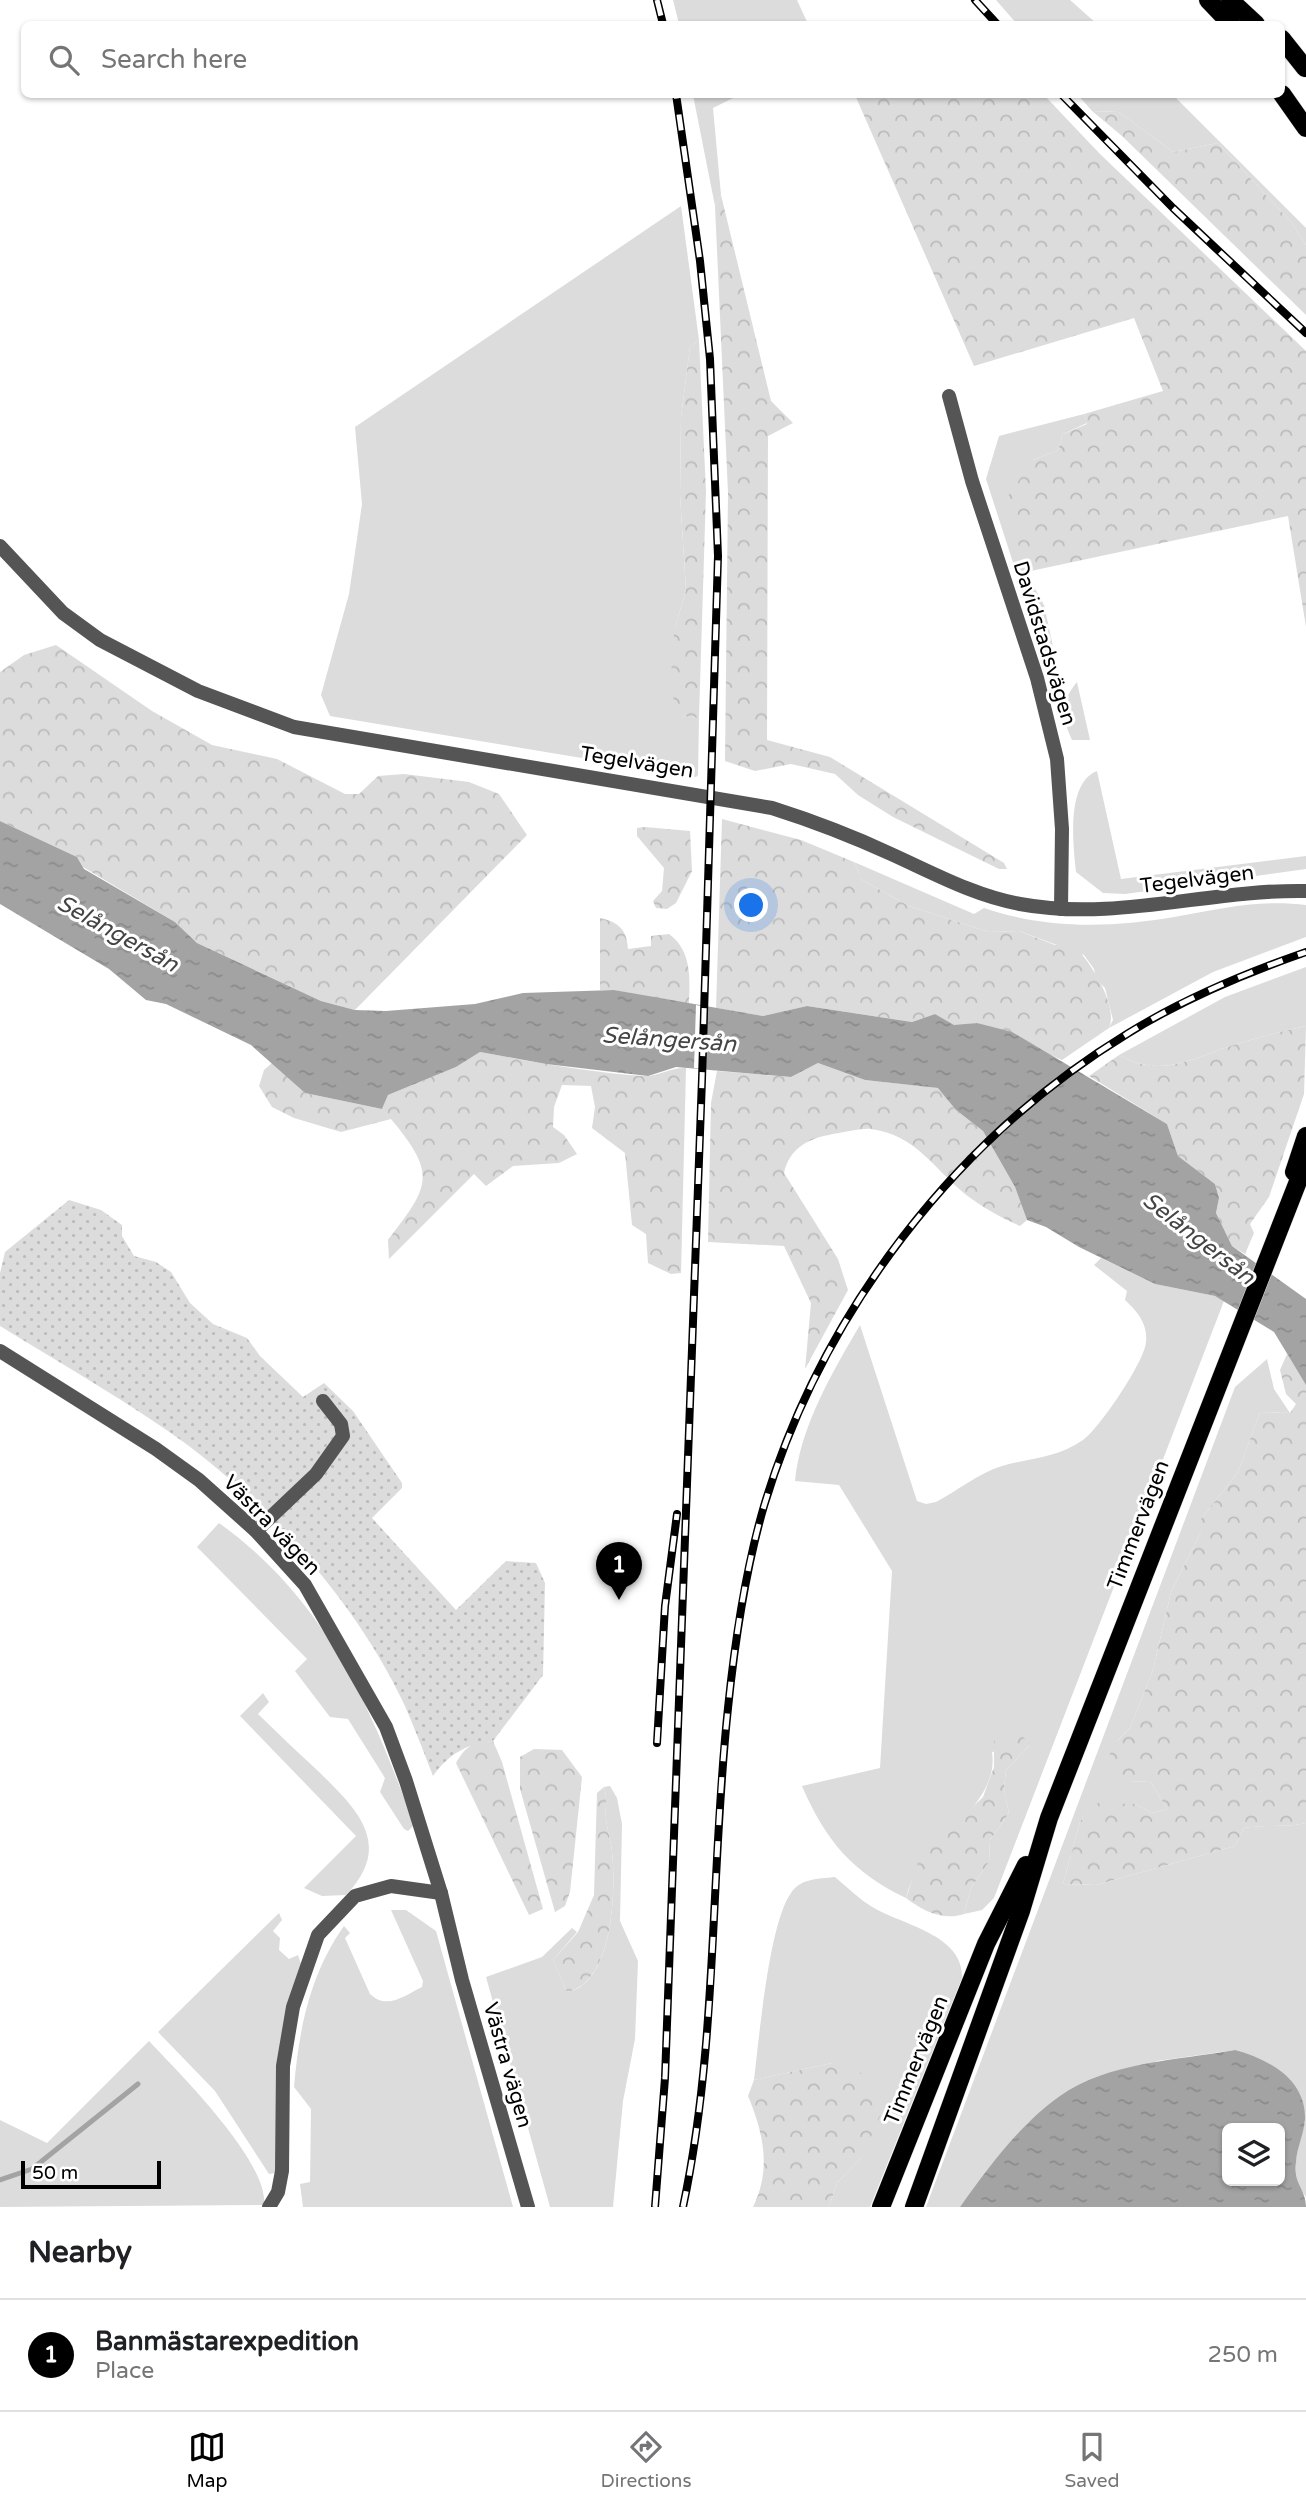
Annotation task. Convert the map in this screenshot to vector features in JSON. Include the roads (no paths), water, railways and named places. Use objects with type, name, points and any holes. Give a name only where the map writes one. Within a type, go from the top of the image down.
[{"type":"main road","points":[[1208,0],[1228,21]]},
{"type":"main road","points":[[1230,0],[1253,21]]},
{"type":"main road","points":[[1246,0],[1265,21]]},
{"type":"main road","points":[[1285,43],[1306,69]]},
{"type":"main road","points":[[1285,51],[1306,69]]},
{"type":"main road","points":[[1285,98],[1306,128]]},
{"type":"main road","name":"Timmervägen","points":[[1269,1249],[1305,1140]]},
{"type":"main road","name":"Timmervägen","points":[[914,2207],[1021,1911],[1049,1818],[1269,1249],[1306,1161]]},
{"type":"main road","name":"Timmervägen","points":[[881,2207],[986,1944],[1049,1818]]},
{"type":"street","name":"Davidstadsvägen","points":[[948,396],[972,481],[1038,678],[1057,759],[1062,829],[1061,909]]},
{"type":"street","name":"Tegelvägen","points":[[0,546],[63,612],[100,640],[198,691],[295,727],[772,808],[837,830],[977,892],[1020,904],[1061,909],[1138,909],[1238,892],[1306,891]]},
{"type":"street","name":"Västra vägen","points":[[0,1351],[156,1448],[199,1480],[256,1531],[305,1585],[386,1727],[441,1893],[462,1980],[528,2207]]},
{"type":"street","points":[[256,1531],[316,1475],[343,1436],[341,1424],[323,1401]]},
{"type":"street","points":[[269,2207],[278,2192],[282,2171],[284,2066],[293,2007],[318,1935],[355,1896],[391,1886],[441,1893]]},
{"type":"water","name":"Selångersån","points":[[0,821],[77,857],[84,869],[175,922],[197,943],[321,1001],[355,1010],[386,1011],[475,1004],[523,993],[614,990],[763,1016],[807,1006],[912,1022],[935,1014],[954,1025],[977,1023],[1012,1032],[1167,1124],[1178,1156],[1215,1184],[1219,1198],[1216,1213],[1232,1246],[1306,1299],[1306,1385],[1274,1332],[1215,1296],[1155,1284],[1079,1247],[1046,1227],[1027,1220],[1015,1187],[983,1131],[956,1110],[938,1088],[865,1080],[818,1063],[791,1077],[676,1067],[648,1076],[546,1064],[480,1052],[456,1067],[388,1095],[382,1109],[305,1093],[251,1045],[166,1004],[146,1000],[109,969],[0,904]]},
{"type":"water","points":[[1235,2050],[1272,2065],[1292,2082],[1304,2105],[1305,2119],[1296,2170],[1306,2207],[960,2207],[1018,2133],[1060,2096],[1099,2076],[1167,2060]]},
{"type":"waterway","points":[[0,2180],[32,2169],[138,2084]]},
{"type":"railway","points":[[657,0],[662,21]]},
{"type":"railway","points":[[975,0],[994,21]]},
{"type":"railway","points":[[655,2207],[665,2078],[702,1079],[718,556],[710,359],[700,261],[677,98]]},
{"type":"railway","points":[[1065,98],[1173,208],[1306,333]]},
{"type":"railway","points":[[683,2207],[694,2145],[708,2021],[722,1771],[741,1606],[764,1506],[789,1435],[821,1366],[859,1300],[903,1237],[952,1179],[1006,1125],[1064,1077],[1148,1021],[1214,988],[1306,952]]},
{"type":"railway","points":[[657,1743],[665,1606],[677,1514]]},
{"type":"place","name":"Banmästarexpedition","points":[[619,1600]]}]
